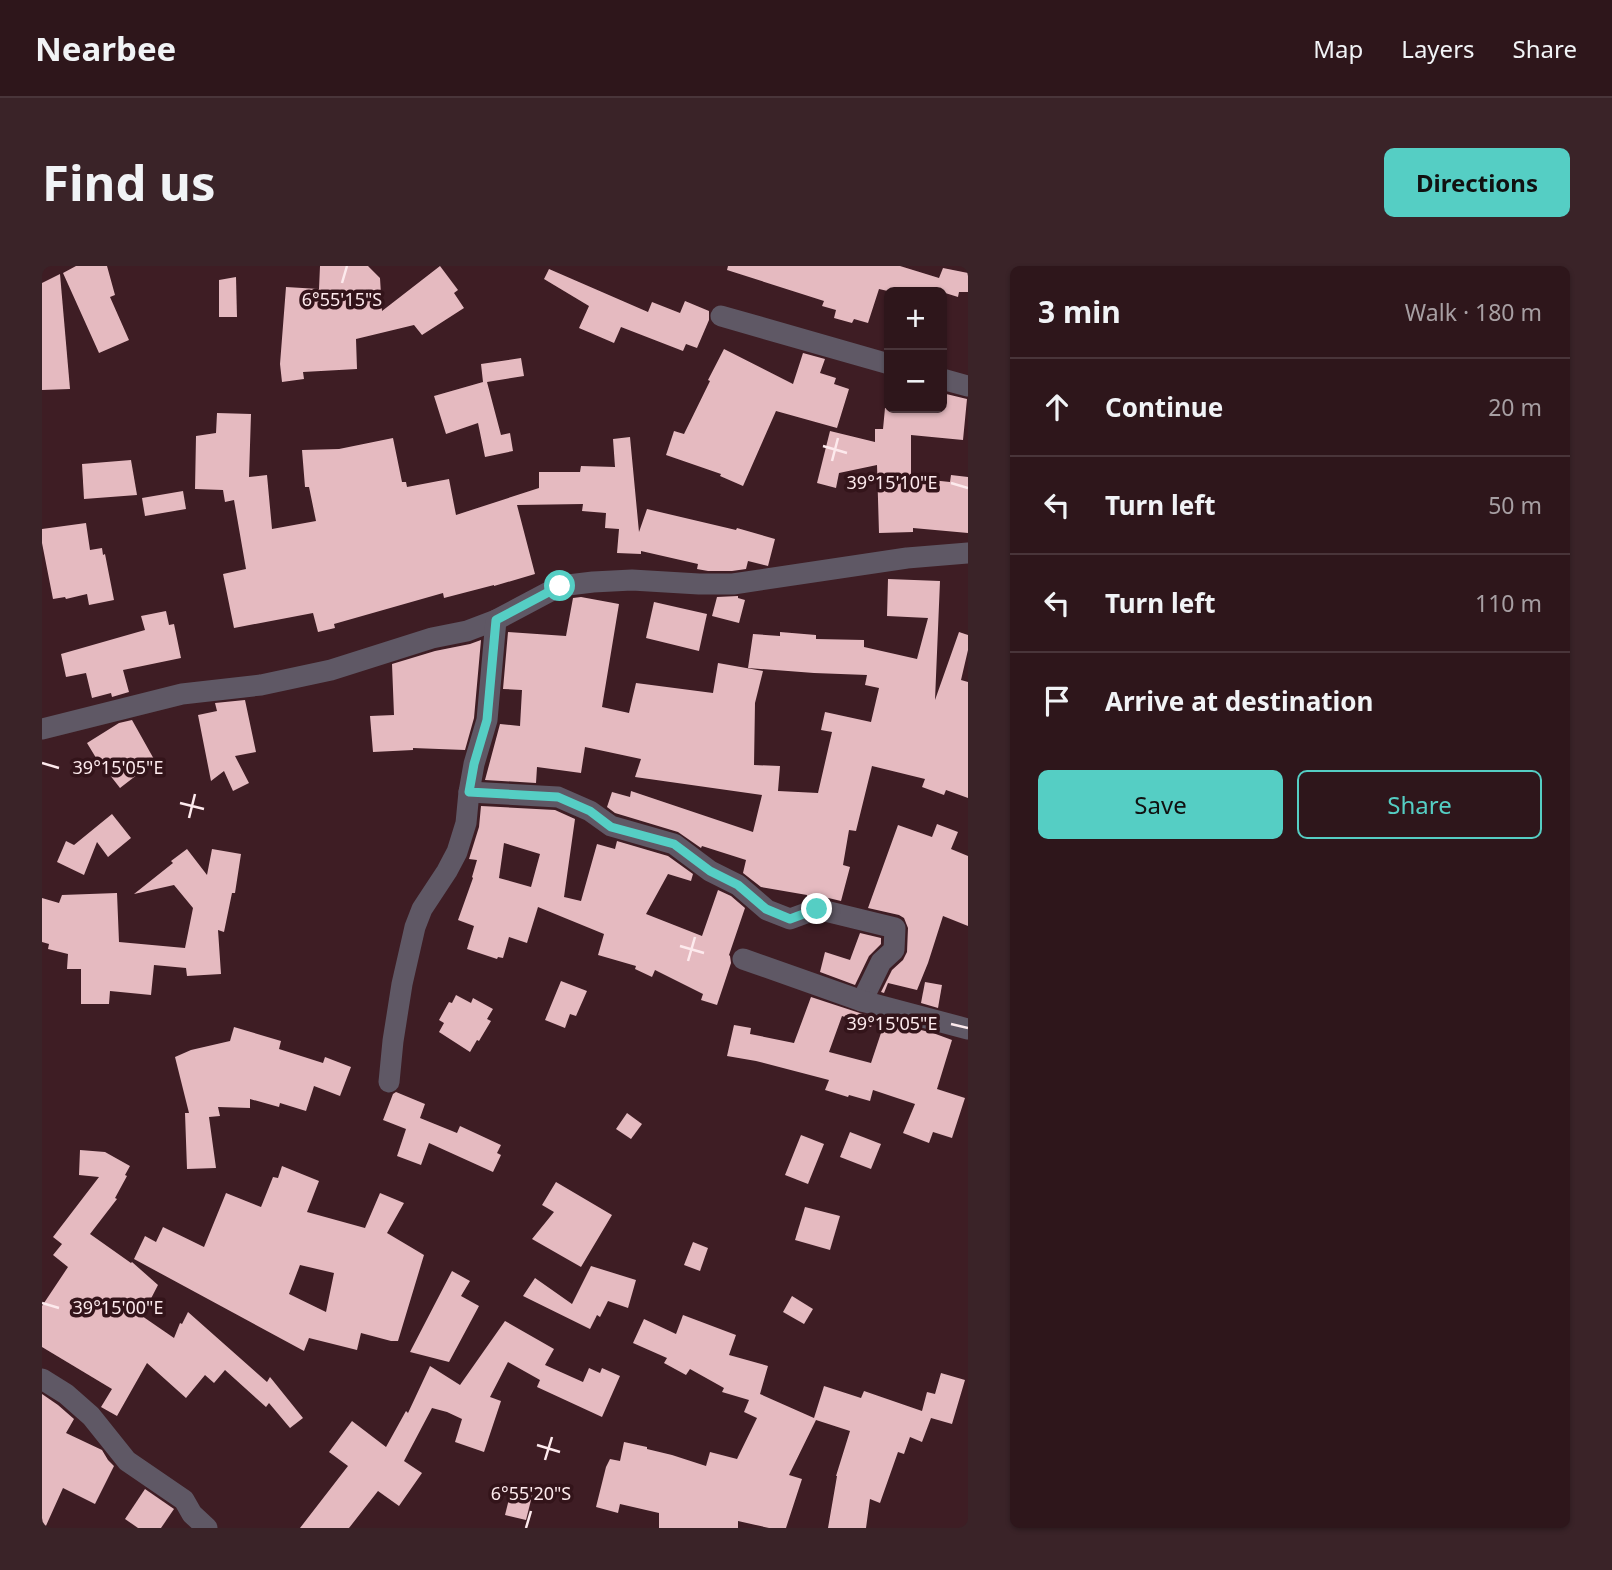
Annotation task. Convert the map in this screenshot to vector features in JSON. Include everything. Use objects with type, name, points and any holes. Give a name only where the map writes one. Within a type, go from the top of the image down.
[{"type":"street","points":[[721,316],[884,363]]},
{"type":"street","points":[[947,380],[968,386]]},
{"type":"street","points":[[42,729],[182,694],[261,685],[331,670],[432,638],[467,631],[496,620],[560,586],[632,580],[733,584],[907,558],[968,553]]},
{"type":"street","points":[[389,1082],[402,984],[415,927],[422,909],[460,845],[466,823],[474,764],[487,720],[496,620]]},
{"type":"street","points":[[469,792],[558,797],[590,811],[611,827],[674,844],[710,871],[738,885],[766,909],[790,919],[817,909],[895,928],[894,950],[881,962],[862,1001]]},
{"type":"street","points":[[743,959],[862,1001],[968,1029]]},
{"type":"street","points":[[42,1379],[66,1394],[91,1416],[127,1461],[184,1500],[192,1514],[206,1528]]},
{"type":"building","points":[[76,266],[107,266],[115,295],[110,297],[129,340],[99,353],[63,273]]},
{"type":"building","points":[[320,266],[368,266],[380,278],[382,311],[440,266],[458,290],[454,293],[464,308],[422,335],[414,325],[356,339],[357,369],[303,372],[304,379],[282,382],[280,364],[286,287],[319,289]]},
{"type":"building","points":[[728,266],[900,266],[939,278],[943,268],[968,273],[968,292],[959,292],[958,297],[947,294],[947,287],[884,287],[884,290],[879,289],[868,323],[854,319],[852,323],[834,318],[836,310],[822,306],[824,301],[727,270]]},
{"type":"building","points":[[549,269],[648,312],[652,302],[680,313],[685,301],[709,311],[709,320],[697,348],[686,344],[683,351],[621,327],[614,343],[579,328],[589,306],[544,279]]},
{"type":"building","points":[[60,274],[70,389],[42,390],[42,283]]},
{"type":"building","points":[[236,277],[237,317],[219,317],[219,280]]},
{"type":"building","points":[[724,349],[793,384],[803,353],[825,359],[820,373],[836,378],[834,384],[849,389],[837,428],[776,411],[743,486],[720,476],[721,474],[666,455],[674,431],[684,434]]},
{"type":"building","points":[[521,358],[524,376],[487,382],[501,435],[510,433],[513,451],[485,457],[478,423],[446,434],[434,396],[483,382],[481,364]]},
{"type":"building","points":[[947,394],[967,399],[963,440],[911,435],[911,476],[950,482],[951,475],[968,477],[968,533],[913,528],[913,532],[879,533],[877,465],[839,473],[836,488],[817,483],[830,431],[875,442],[875,429],[883,429],[885,413],[947,413]]},
{"type":"building","points":[[217,413],[251,414],[249,477],[267,475],[272,529],[316,521],[309,487],[305,487],[302,450],[339,449],[393,438],[402,482],[406,482],[407,487],[449,479],[456,515],[539,488],[539,472],[580,472],[581,466],[615,467],[613,439],[630,437],[639,532],[647,509],[775,539],[768,566],[748,561],[746,569],[708,571],[697,569],[698,564],[641,551],[641,554],[617,553],[619,529],[605,528],[606,513],[582,511],[583,504],[517,505],[535,574],[444,598],[443,593],[334,624],[335,628],[318,632],[313,613],[234,628],[223,574],[246,569],[234,500],[225,502],[223,490],[195,489],[196,436],[216,433]]},
{"type":"building","points":[[131,460],[137,495],[84,499],[82,464]]},
{"type":"building","points":[[183,491],[186,509],[145,516],[142,498]]},
{"type":"building","points":[[86,523],[90,550],[102,548],[103,555],[105,554],[114,600],[89,605],[87,594],[53,599],[42,543],[42,529]]},
{"type":"building","points":[[888,579],[940,581],[935,700],[959,632],[968,635],[968,650],[961,680],[968,682],[968,798],[946,790],[944,795],[922,787],[925,779],[872,766],[856,831],[849,830],[843,865],[850,867],[841,901],[761,887],[743,873],[746,860],[702,846],[701,848],[678,832],[615,813],[607,807],[612,792],[630,797],[631,791],[753,832],[762,795],[635,777],[641,759],[585,747],[581,773],[537,767],[536,783],[485,780],[500,724],[520,726],[522,690],[503,689],[508,632],[566,636],[573,598],[581,597],[619,604],[602,707],[629,713],[636,683],[713,693],[718,663],[763,671],[755,703],[754,765],[780,766],[778,791],[818,793],[832,732],[821,730],[825,712],[871,722],[879,688],[865,685],[867,675],[748,668],[753,634],[780,636],[780,632],[816,635],[816,639],[864,640],[864,647],[917,659],[928,618],[887,616]]},
{"type":"building","points":[[738,596],[745,600],[739,623],[712,616],[717,597]]},
{"type":"building","points":[[654,602],[707,614],[699,651],[646,638]]},
{"type":"building","points":[[166,611],[169,625],[174,624],[181,658],[123,670],[129,692],[112,697],[111,693],[92,698],[86,673],[66,677],[61,654],[145,630],[141,616]]},
{"type":"building","points":[[481,640],[474,718],[465,750],[413,748],[373,752],[370,716],[394,715],[392,664]]},
{"type":"building","points":[[245,700],[256,752],[235,756],[249,783],[233,791],[224,771],[211,781],[198,715],[217,711],[215,703]]},
{"type":"building","points":[[132,720],[155,761],[120,788],[106,770],[104,771],[87,743],[119,723]]},
{"type":"building","points":[[481,806],[555,810],[575,819],[564,897],[581,901],[597,844],[615,849],[617,841],[668,856],[693,874],[691,881],[668,874],[646,914],[702,936],[718,890],[731,896],[745,908],[729,955],[731,963],[717,1005],[701,1000],[703,994],[655,970],[652,977],[635,969],[636,966],[598,955],[604,934],[538,907],[527,943],[509,937],[503,958],[497,959],[467,949],[474,926],[458,920],[473,878],[477,860],[469,859],[479,827]],"holes":[[[504,843],[540,854],[531,887],[499,878]]]},
{"type":"building","points":[[112,814],[131,838],[108,857],[97,842],[84,875],[57,862],[66,841],[74,845]]},
{"type":"building","points":[[937,824],[958,832],[951,849],[968,856],[968,926],[943,916],[917,990],[888,983],[884,993],[881,992],[892,970],[907,952],[908,928],[904,918],[899,915],[868,908],[898,825],[932,837]]},
{"type":"building","points":[[187,849],[207,875],[212,849],[241,854],[235,893],[232,893],[224,932],[218,930],[221,974],[187,976],[186,968],[154,965],[151,995],[110,991],[109,1004],[81,1004],[81,969],[67,969],[68,954],[48,949],[49,944],[42,942],[42,898],[59,903],[62,895],[117,893],[119,942],[185,948],[193,908],[174,885],[134,894]]},
{"type":"building","points":[[860,933],[881,938],[881,944],[869,956],[855,985],[820,972],[825,952],[850,960]]},
{"type":"building","points":[[561,981],[587,991],[576,1016],[570,1014],[565,1028],[545,1020]]},
{"type":"building","points":[[925,982],[942,985],[938,1008],[921,1003]]},
{"type":"building","points":[[456,995],[471,1003],[473,998],[493,1009],[487,1019],[491,1021],[470,1052],[439,1032],[444,1023],[439,1020]]},
{"type":"building","points":[[811,997],[875,1018],[871,1027],[842,1016],[829,1052],[871,1063],[885,1021],[952,1040],[937,1089],[965,1098],[952,1138],[933,1132],[929,1143],[903,1133],[915,1104],[873,1090],[870,1101],[849,1095],[848,1097],[825,1090],[829,1080],[727,1056],[734,1025],[751,1028],[750,1034],[794,1043]]},
{"type":"building","points":[[234,1027],[281,1041],[279,1049],[323,1063],[325,1057],[351,1067],[340,1096],[314,1086],[306,1111],[280,1103],[279,1107],[250,1099],[250,1108],[218,1107],[220,1116],[209,1117],[216,1168],[187,1169],[185,1113],[189,1113],[175,1057],[191,1050],[230,1041]]},
{"type":"building","points":[[396,1092],[425,1104],[420,1118],[457,1133],[460,1126],[501,1145],[497,1153],[501,1155],[493,1172],[429,1143],[421,1165],[397,1156],[406,1129],[383,1120]]},
{"type":"building","points":[[627,1113],[642,1124],[631,1139],[616,1129]]},
{"type":"building","points":[[850,1132],[881,1144],[871,1169],[840,1157]]},
{"type":"building","points":[[801,1135],[824,1144],[808,1184],[785,1175]]},
{"type":"building","points":[[80,1150],[105,1152],[130,1166],[115,1198],[117,1199],[90,1234],[132,1262],[158,1285],[142,1316],[174,1338],[188,1312],[267,1382],[270,1377],[303,1418],[290,1428],[269,1403],[266,1407],[225,1370],[214,1383],[205,1375],[186,1398],[147,1363],[117,1416],[101,1407],[112,1389],[42,1347],[42,1306],[68,1267],[53,1255],[62,1244],[53,1237],[99,1177],[79,1175]]},
{"type":"building","points":[[282,1166],[319,1181],[307,1212],[365,1228],[380,1193],[404,1203],[387,1233],[424,1255],[398,1341],[361,1333],[357,1350],[309,1338],[304,1351],[134,1259],[145,1236],[156,1242],[163,1227],[204,1247],[226,1193],[261,1207],[273,1177],[278,1178]],"holes":[[[300,1265],[334,1273],[326,1312],[289,1294]]]},
{"type":"building","points":[[556,1182],[612,1215],[581,1267],[532,1239],[554,1212],[542,1205]]},
{"type":"building","points":[[805,1207],[840,1216],[830,1250],[795,1240]]},
{"type":"building","points":[[693,1242],[708,1248],[700,1271],[684,1265]]},
{"type":"building","points":[[591,1266],[636,1280],[628,1308],[608,1301],[590,1329],[523,1296],[535,1278],[572,1304]]},
{"type":"building","points":[[452,1271],[470,1281],[461,1296],[479,1306],[449,1362],[410,1352]]},
{"type":"building","points":[[792,1296],[813,1309],[804,1324],[783,1312]]},
{"type":"building","points":[[683,1315],[736,1335],[729,1355],[768,1366],[760,1394],[814,1418],[824,1386],[861,1398],[864,1391],[922,1411],[927,1392],[935,1394],[941,1373],[965,1380],[952,1424],[931,1418],[922,1442],[910,1437],[904,1454],[898,1452],[880,1503],[870,1499],[866,1528],[828,1528],[836,1476],[850,1431],[816,1420],[789,1475],[802,1479],[786,1528],[769,1528],[738,1521],[738,1528],[659,1528],[659,1513],[620,1504],[618,1513],[596,1507],[606,1467],[610,1459],[620,1461],[624,1442],[706,1466],[710,1452],[737,1459],[757,1418],[744,1412],[749,1400],[722,1392],[724,1388],[690,1369],[686,1375],[664,1363],[667,1358],[633,1343],[644,1319],[676,1334]]},
{"type":"building","points":[[505,1321],[554,1349],[545,1365],[583,1382],[589,1368],[600,1373],[602,1368],[620,1376],[602,1417],[537,1387],[540,1380],[508,1362],[490,1397],[501,1401],[484,1452],[455,1442],[462,1419],[432,1408],[404,1461],[422,1473],[399,1506],[378,1491],[349,1528],[300,1528],[348,1466],[329,1452],[352,1421],[386,1447],[406,1411],[408,1413],[430,1366],[460,1385]]},
{"type":"building","points":[[42,1394],[74,1419],[66,1433],[102,1450],[114,1466],[95,1504],[63,1488],[45,1528],[42,1528]]},
{"type":"building","points":[[512,1487],[533,1492],[526,1520],[505,1515]]},
{"type":"building","points":[[145,1489],[174,1509],[161,1528],[138,1528],[125,1519]]},
{"type":"route","points":[[560,586],[496,620],[487,720],[469,792],[558,797],[590,811],[611,827],[674,844],[710,871],[738,885],[766,909],[790,919],[817,909]]}]
